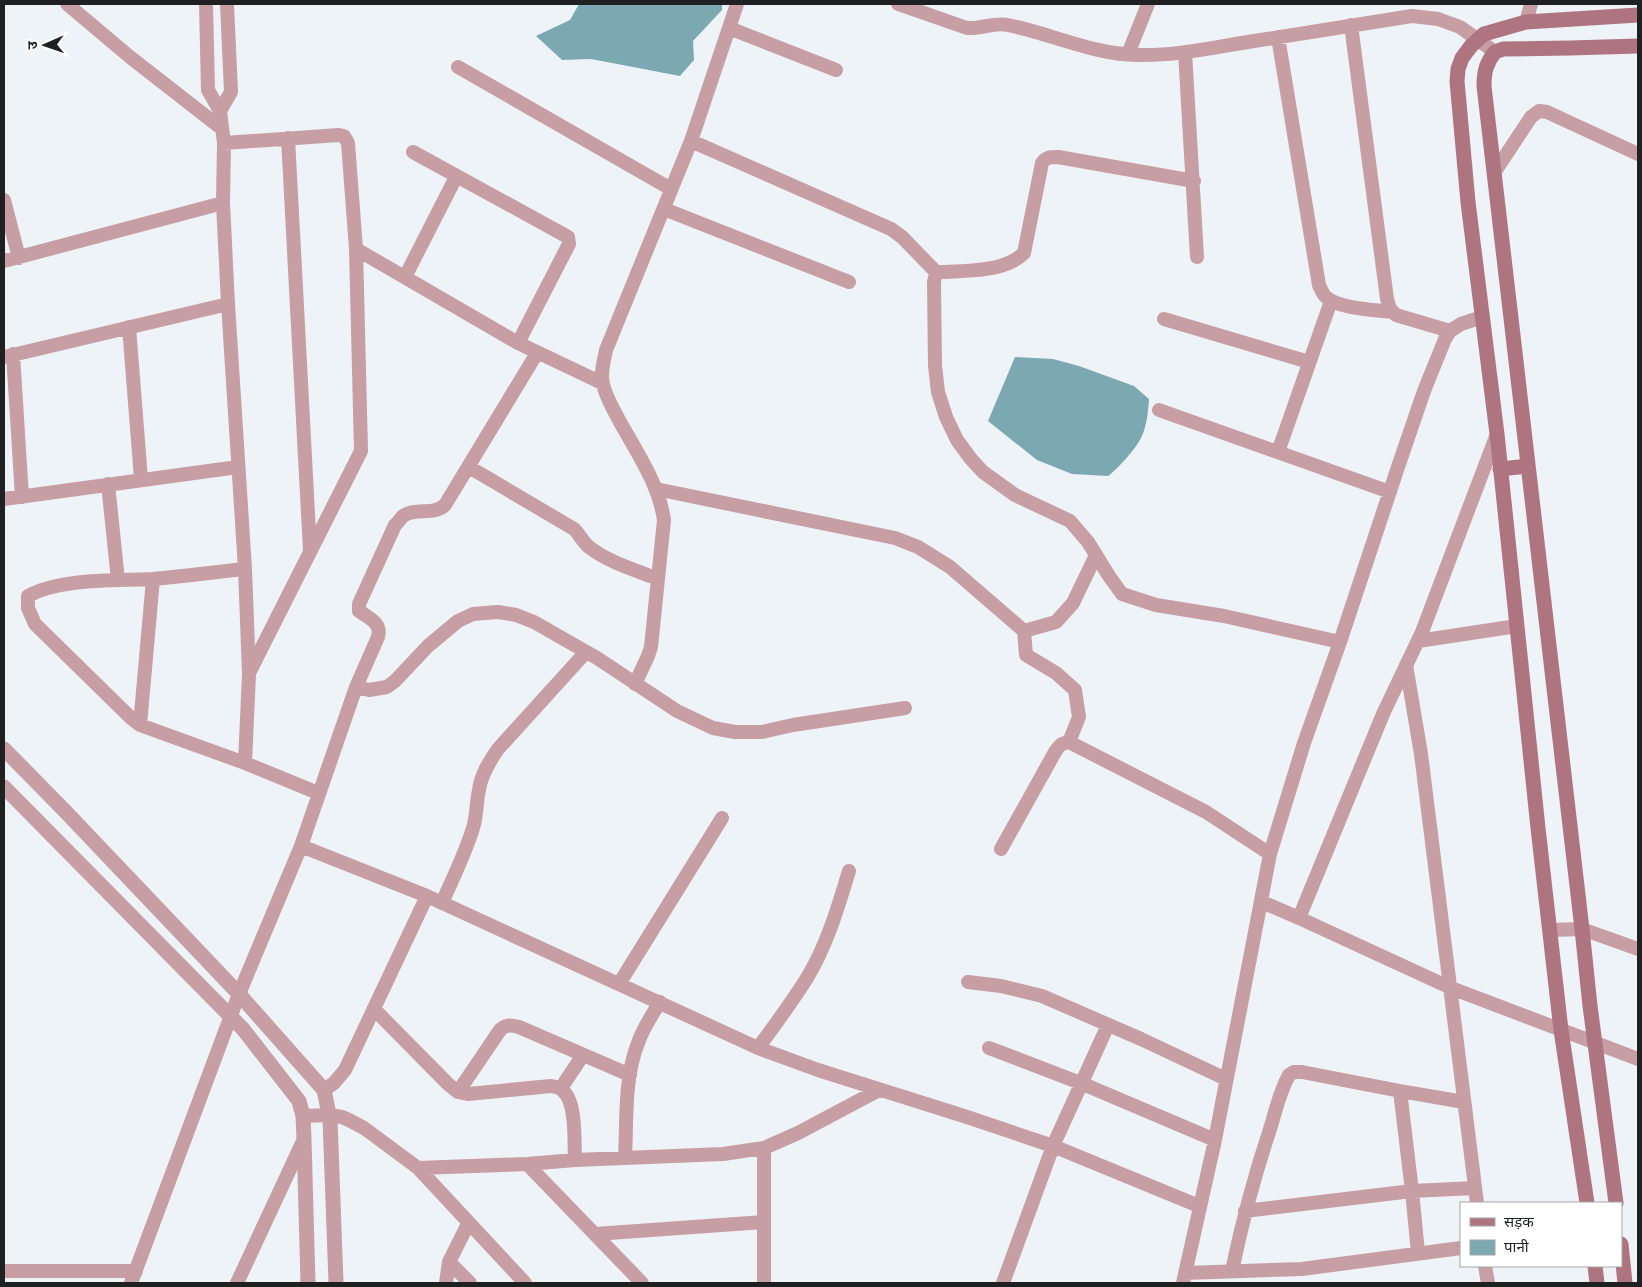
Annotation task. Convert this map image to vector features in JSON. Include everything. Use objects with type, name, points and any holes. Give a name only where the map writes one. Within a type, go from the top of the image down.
[{"type":"main road","points":[[1587,1202],[1561,1030],[1497,434],[1468,202],[1457,81],[1458,69],[1462,58],[1484,34],[1526,22],[1638,15]]},
{"type":"main road","points":[[1616,1202],[1590,1006],[1484,86],[1486,67],[1495,52],[1503,49],[1638,46]]},
{"type":"main road","points":[[1500,469],[1528,466]]},
{"type":"main road","points":[[1622,1254],[1625,1283]]},
{"type":"main road","points":[[1595,1267],[1597,1283]]},
{"type":"street","points":[[66,4],[221,128]]},
{"type":"street","points":[[206,4],[208,90],[220,111],[224,143],[223,203],[245,569],[248,674],[245,763]]},
{"type":"street","points":[[220,111],[231,92],[227,4]]},
{"type":"street","points":[[635,684],[651,647],[664,520],[656,489],[610,404],[602,383],[602,366],[606,350],[691,140],[737,4]]},
{"type":"street","points":[[898,4],[967,28],[976,29],[993,24],[1001,24],[1044,34],[1089,48],[1128,54],[1185,52],[1412,16],[1438,19],[1460,27],[1495,52]]},
{"type":"street","points":[[1128,54],[1148,4]]},
{"type":"street","points":[[1526,22],[1531,4]]},
{"type":"street","points":[[1351,25],[1387,300],[1390,309],[1405,318],[1450,330]]},
{"type":"street","points":[[728,28],[836,70]]},
{"type":"street","points":[[1278,37],[1319,286],[1324,295],[1331,301],[1344,305],[1394,312]]},
{"type":"street","points":[[1185,52],[1198,257]]},
{"type":"street","points":[[458,67],[671,188]]},
{"type":"street","points":[[1494,173],[1531,117],[1539,111],[1547,112],[1638,154]]},
{"type":"street","points":[[224,143],[344,136],[347,139],[356,250],[361,451],[248,674]]},
{"type":"street","points":[[288,138],[310,552]]},
{"type":"street","points":[[691,140],[891,229],[902,237],[937,273],[974,271],[1003,265],[1012,262],[1024,253],[1042,163],[1050,157],[1194,181]]},
{"type":"street","points":[[413,152],[566,234],[569,238],[570,244],[518,343]]},
{"type":"street","points":[[405,277],[456,176]]},
{"type":"street","points":[[4,200],[18,258]]},
{"type":"street","points":[[4,262],[223,203]]},
{"type":"street","points":[[664,209],[849,282]]},
{"type":"street","points":[[356,250],[518,343],[602,383]]},
{"type":"street","points":[[937,273],[934,282],[935,366],[938,392],[956,440],[983,472],[1015,495],[1070,521],[1079,530],[1122,594],[1156,605],[1224,616],[1340,642]]},
{"type":"street","points":[[1278,452],[1331,301]]},
{"type":"street","points":[[22,497],[8,356],[228,304]]},
{"type":"street","points":[[1460,1248],[1302,1269],[1184,1278],[1215,1140],[1270,854],[1304,743],[1340,642],[1424,390],[1445,339],[1450,330],[1461,324],[1482,318]]},
{"type":"street","points":[[1164,319],[1309,362]]},
{"type":"street","points":[[129,327],[141,480]]},
{"type":"street","points":[[4,1271],[134,1277],[239,994],[301,846],[356,687],[380,632],[377,624],[359,611],[359,604],[395,525],[403,516],[412,512],[435,511],[445,505],[537,353]]},
{"type":"street","points":[[1159,410],[1390,492]]},
{"type":"street","points":[[1300,918],[1383,714],[1418,641],[1497,434]]},
{"type":"street","points":[[4,499],[238,467]]},
{"type":"street","points":[[469,467],[574,529],[580,534],[583,542],[591,549],[614,561],[658,579]]},
{"type":"street","points":[[108,484],[118,580]]},
{"type":"street","points":[[656,489],[895,538],[918,547],[950,567],[1024,631],[1026,656],[1056,674],[1075,690],[1079,717],[1069,742]]},
{"type":"street","points":[[1024,631],[1056,622],[1073,602],[1096,555]]},
{"type":"street","points":[[245,569],[153,579],[56,585],[40,589],[28,596],[28,608],[35,624],[140,725],[245,763],[318,793]]},
{"type":"street","points":[[140,725],[153,579]]},
{"type":"street","points":[[356,687],[369,690],[387,687],[428,646],[458,621],[473,614],[498,612],[516,615],[534,622],[586,652],[677,711],[713,728],[735,732],[762,732],[793,725],[905,708]]},
{"type":"street","points":[[1418,641],[1517,626]]},
{"type":"street","points":[[442,903],[473,829],[479,790],[489,761],[586,652]]},
{"type":"street","points":[[1406,665],[1421,754],[1477,1202]]},
{"type":"street","points":[[1001,849],[1059,745],[1069,742],[1206,812],[1270,854]]},
{"type":"street","points":[[4,749],[239,994],[324,1090],[329,1115],[336,1283]]},
{"type":"street","points":[[4,787],[231,1016],[299,1101],[304,1139],[308,1283]]},
{"type":"street","points":[[619,984],[722,818]]},
{"type":"street","points":[[301,846],[428,896],[758,1048],[818,1070],[1053,1146],[1199,1206]]},
{"type":"street","points":[[758,1048],[808,977],[836,913],[849,871]]},
{"type":"street","points":[[324,1090],[334,1083],[345,1070],[428,896]]},
{"type":"street","points":[[1262,902],[1451,988],[1638,1059]]},
{"type":"street","points":[[1550,930],[1582,929],[1638,949]]},
{"type":"street","points":[[968,982],[1000,986],[1042,996],[1226,1079]]},
{"type":"street","points":[[625,1158],[632,1060],[638,1042],[660,1002]]},
{"type":"street","points":[[374,1009],[458,1092],[468,1094],[551,1086],[562,1088],[569,1097],[572,1110],[575,1160]]},
{"type":"street","points":[[458,1092],[500,1030],[505,1026],[512,1025],[630,1076]]},
{"type":"street","points":[[1003,1283],[1053,1146],[1083,1084],[1108,1025]]},
{"type":"street","points":[[989,1048],[1083,1084],[1215,1140]]},
{"type":"street","points":[[562,1088],[583,1055]]},
{"type":"street","points":[[1225,1276],[1262,1152],[1288,1075],[1294,1072],[1302,1072],[1464,1102]]},
{"type":"street","points":[[418,1168],[723,1154],[764,1148],[798,1133],[879,1090]]},
{"type":"street","points":[[1400,1091],[1418,1253]]},
{"type":"street","points":[[302,1116],[329,1115],[342,1117],[364,1128],[418,1168],[468,1224],[525,1283]]},
{"type":"street","points":[[237,1283],[304,1139]]},
{"type":"street","points":[[764,1148],[764,1283]]},
{"type":"street","points":[[526,1164],[642,1283]]},
{"type":"street","points":[[1245,1210],[1412,1191],[1476,1188]]},
{"type":"street","points":[[595,1234],[764,1222]]},
{"type":"street","points":[[446,1283],[449,1262],[468,1224]]},
{"type":"street","points":[[449,1262],[470,1283]]},
{"type":"street","points":[[1486,1267],[1488,1283]]},
{"type":"street","points":[[1302,1269],[1304,1283]]},
{"type":"water","points":[[579,4],[722,4],[722,10],[693,41],[694,60],[680,76],[591,59],[562,60],[536,36],[570,20]]},
{"type":"water","points":[[1015,357],[1053,359],[1079,366],[1134,386],[1149,399],[1146,424],[1139,442],[1112,473],[1108,476],[1072,474],[1037,460],[988,421]]}]
